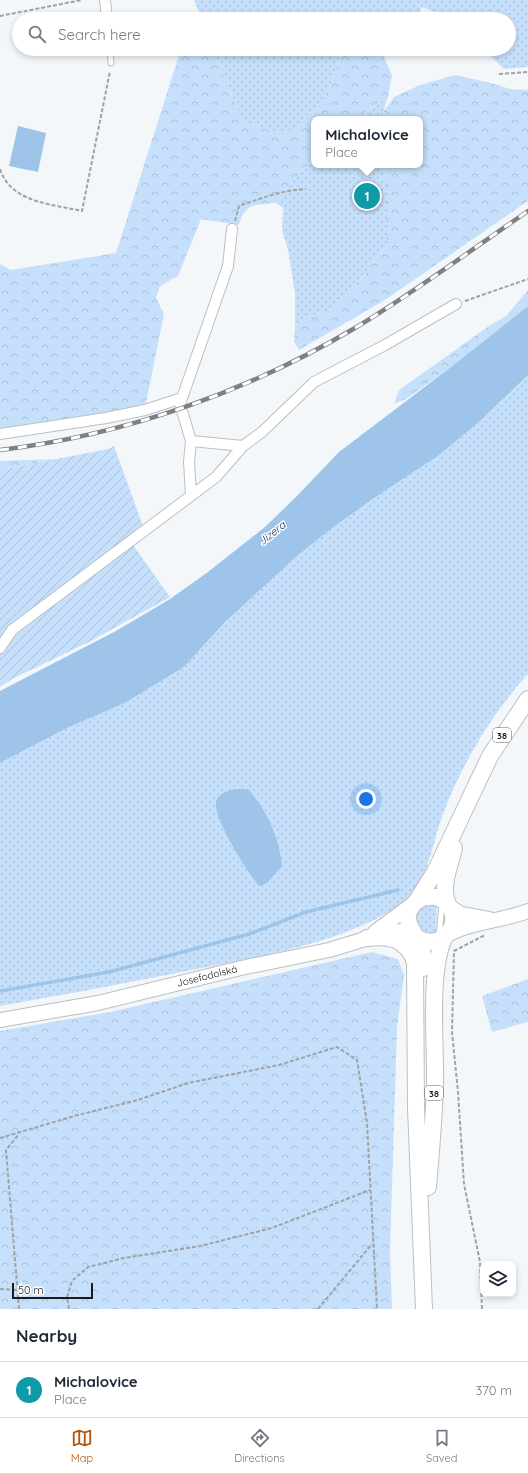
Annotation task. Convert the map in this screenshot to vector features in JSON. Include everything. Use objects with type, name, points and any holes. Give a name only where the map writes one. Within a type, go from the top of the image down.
[{"type":"main road","name":"38","points":[[424,1309],[423,1251],[417,1144],[416,1031],[423,958],[420,945],[409,926],[408,918],[415,902],[432,877],[490,756],[528,699]]},
{"type":"main road","name":"38","points":[[423,1251],[434,1111],[435,1003],[438,958],[444,937],[453,922],[445,895],[446,881],[466,805]]},
{"type":"main road","points":[[367,938],[415,902],[430,896],[447,904],[456,912],[464,915],[497,920]]},
{"type":"main road","points":[[413,933],[425,941],[444,937],[460,929],[528,911]]},
{"type":"main road","name":"Josefodolská","points":[[0,1020],[98,1003],[241,968],[336,948],[367,938],[398,931],[413,933]]},
{"type":"main road","points":[[367,938],[383,936],[396,939],[404,944],[414,958],[416,969],[416,1031]]},
{"type":"street","points":[[105,0],[106,12]]},
{"type":"street","points":[[191,495],[189,462],[191,442],[180,409],[182,398],[228,266],[232,229]]},
{"type":"street","points":[[0,648],[12,630],[216,477],[243,446],[262,432],[314,382],[385,345],[456,304]]},
{"type":"street","points":[[0,434],[106,418],[145,410],[182,398]]},
{"type":"street","points":[[191,442],[243,446]]},
{"type":"lane","points":[[110,56],[111,63]]},
{"type":"path","points":[[20,12],[82,0]]},
{"type":"path","points":[[0,16],[12,14]]},
{"type":"path","points":[[0,169],[2,176],[13,190],[25,198],[82,211],[111,63]]},
{"type":"path","points":[[499,74],[528,72]]},
{"type":"path","points":[[232,229],[239,206],[272,194],[289,190],[306,189]]},
{"type":"path","points":[[456,304],[528,279]]},
{"type":"path","points":[[482,1309],[480,1262],[464,1184],[458,1092],[452,1032],[454,951],[483,937],[497,920]]},
{"type":"path","points":[[0,1138],[74,1116],[138,1100],[188,1084],[279,1065],[337,1047],[357,1060],[367,1123],[377,1309]]},
{"type":"path","points":[[19,1309],[6,1150],[20,1133]]},
{"type":"path","points":[[69,1309],[67,1297],[72,1281],[88,1267],[124,1258],[200,1246],[272,1228],[370,1190]]},
{"type":"path","points":[[318,1309],[373,1243]]},
{"type":"path","points":[[0,1289],[18,1290]]},
{"type":"green space","points":[[194,0],[528,0],[528,67],[504,69],[490,56],[516,56],[516,12],[434,12],[422,7],[420,12],[199,12]]},
{"type":"green space","points":[[179,56],[216,56],[242,120],[265,129],[285,132],[294,130],[311,117],[311,162],[302,170],[276,203],[257,205],[248,208],[244,212],[239,225],[201,219],[178,276],[160,286],[156,298],[164,314],[146,403],[143,408],[0,431],[0,264],[11,270],[116,253]]},
{"type":"green space","points":[[216,56],[342,56],[337,65],[330,87],[311,117],[302,125],[294,130],[285,132],[265,129],[242,120]]},
{"type":"green space","points":[[342,56],[384,56],[392,76],[388,97],[359,116],[312,116],[330,87],[337,65]]},
{"type":"green space","points":[[455,75],[510,89],[528,90],[528,201],[385,300],[299,350],[294,342],[295,326],[305,317],[332,310],[366,273],[374,260],[387,247],[387,184],[384,168],[423,168],[423,116],[381,115],[394,97],[420,85]]},
{"type":"green space","points":[[388,97],[382,116],[359,116]]},
{"type":"green space","points":[[311,162],[311,168],[384,168],[387,184],[387,247],[374,260],[366,273],[332,310],[305,317],[295,326],[295,293],[288,250],[282,231],[283,208],[276,203],[302,170]]},
{"type":"green space","points":[[528,290],[528,306],[451,367],[406,399],[394,404],[399,390],[489,326],[506,316]]},
{"type":"green space","points":[[528,375],[528,674],[502,706],[478,741],[458,779],[442,817],[427,866],[413,893],[401,905],[376,919],[352,930],[302,946],[224,964],[0,1006],[0,763],[67,728],[125,703],[184,667],[224,623],[296,557],[332,528],[438,456],[478,423]]},
{"type":"green space","points":[[114,446],[143,526],[128,538],[170,597],[91,641],[12,679],[0,687],[0,470],[108,449]]},
{"type":"green space","points":[[55,459],[0,470],[0,461]]},
{"type":"green space","points":[[428,904],[437,905],[436,935],[427,936],[415,924],[417,911]]},
{"type":"green space","points":[[372,952],[398,959],[404,975],[397,1028],[390,1251],[392,1309],[0,1309],[0,1031],[110,1012]]},
{"type":"green space","points":[[528,979],[528,1022],[492,1032],[482,996]]},
{"type":"water","points":[[18,126],[46,133],[38,172],[9,166]]},
{"type":"water","name":"Jizera","points":[[528,306],[528,375],[478,423],[438,456],[332,528],[296,557],[224,623],[184,667],[125,703],[67,728],[0,763],[0,691],[116,631],[170,599],[208,572],[265,527],[339,452],[451,367]]},
{"type":"water","points":[[235,789],[248,789],[255,797],[271,824],[281,855],[282,866],[267,883],[259,886],[247,870],[232,845],[225,832],[217,810],[216,802],[219,796]]},
{"type":"waterway","points":[[0,991],[109,972],[249,934],[306,912],[398,890]]},
{"type":"railway","points":[[0,450],[93,434],[139,422],[228,391],[272,372],[355,328],[421,285],[528,211]]},
{"type":"place","name":"Michalovice","points":[[367,196]]}]
